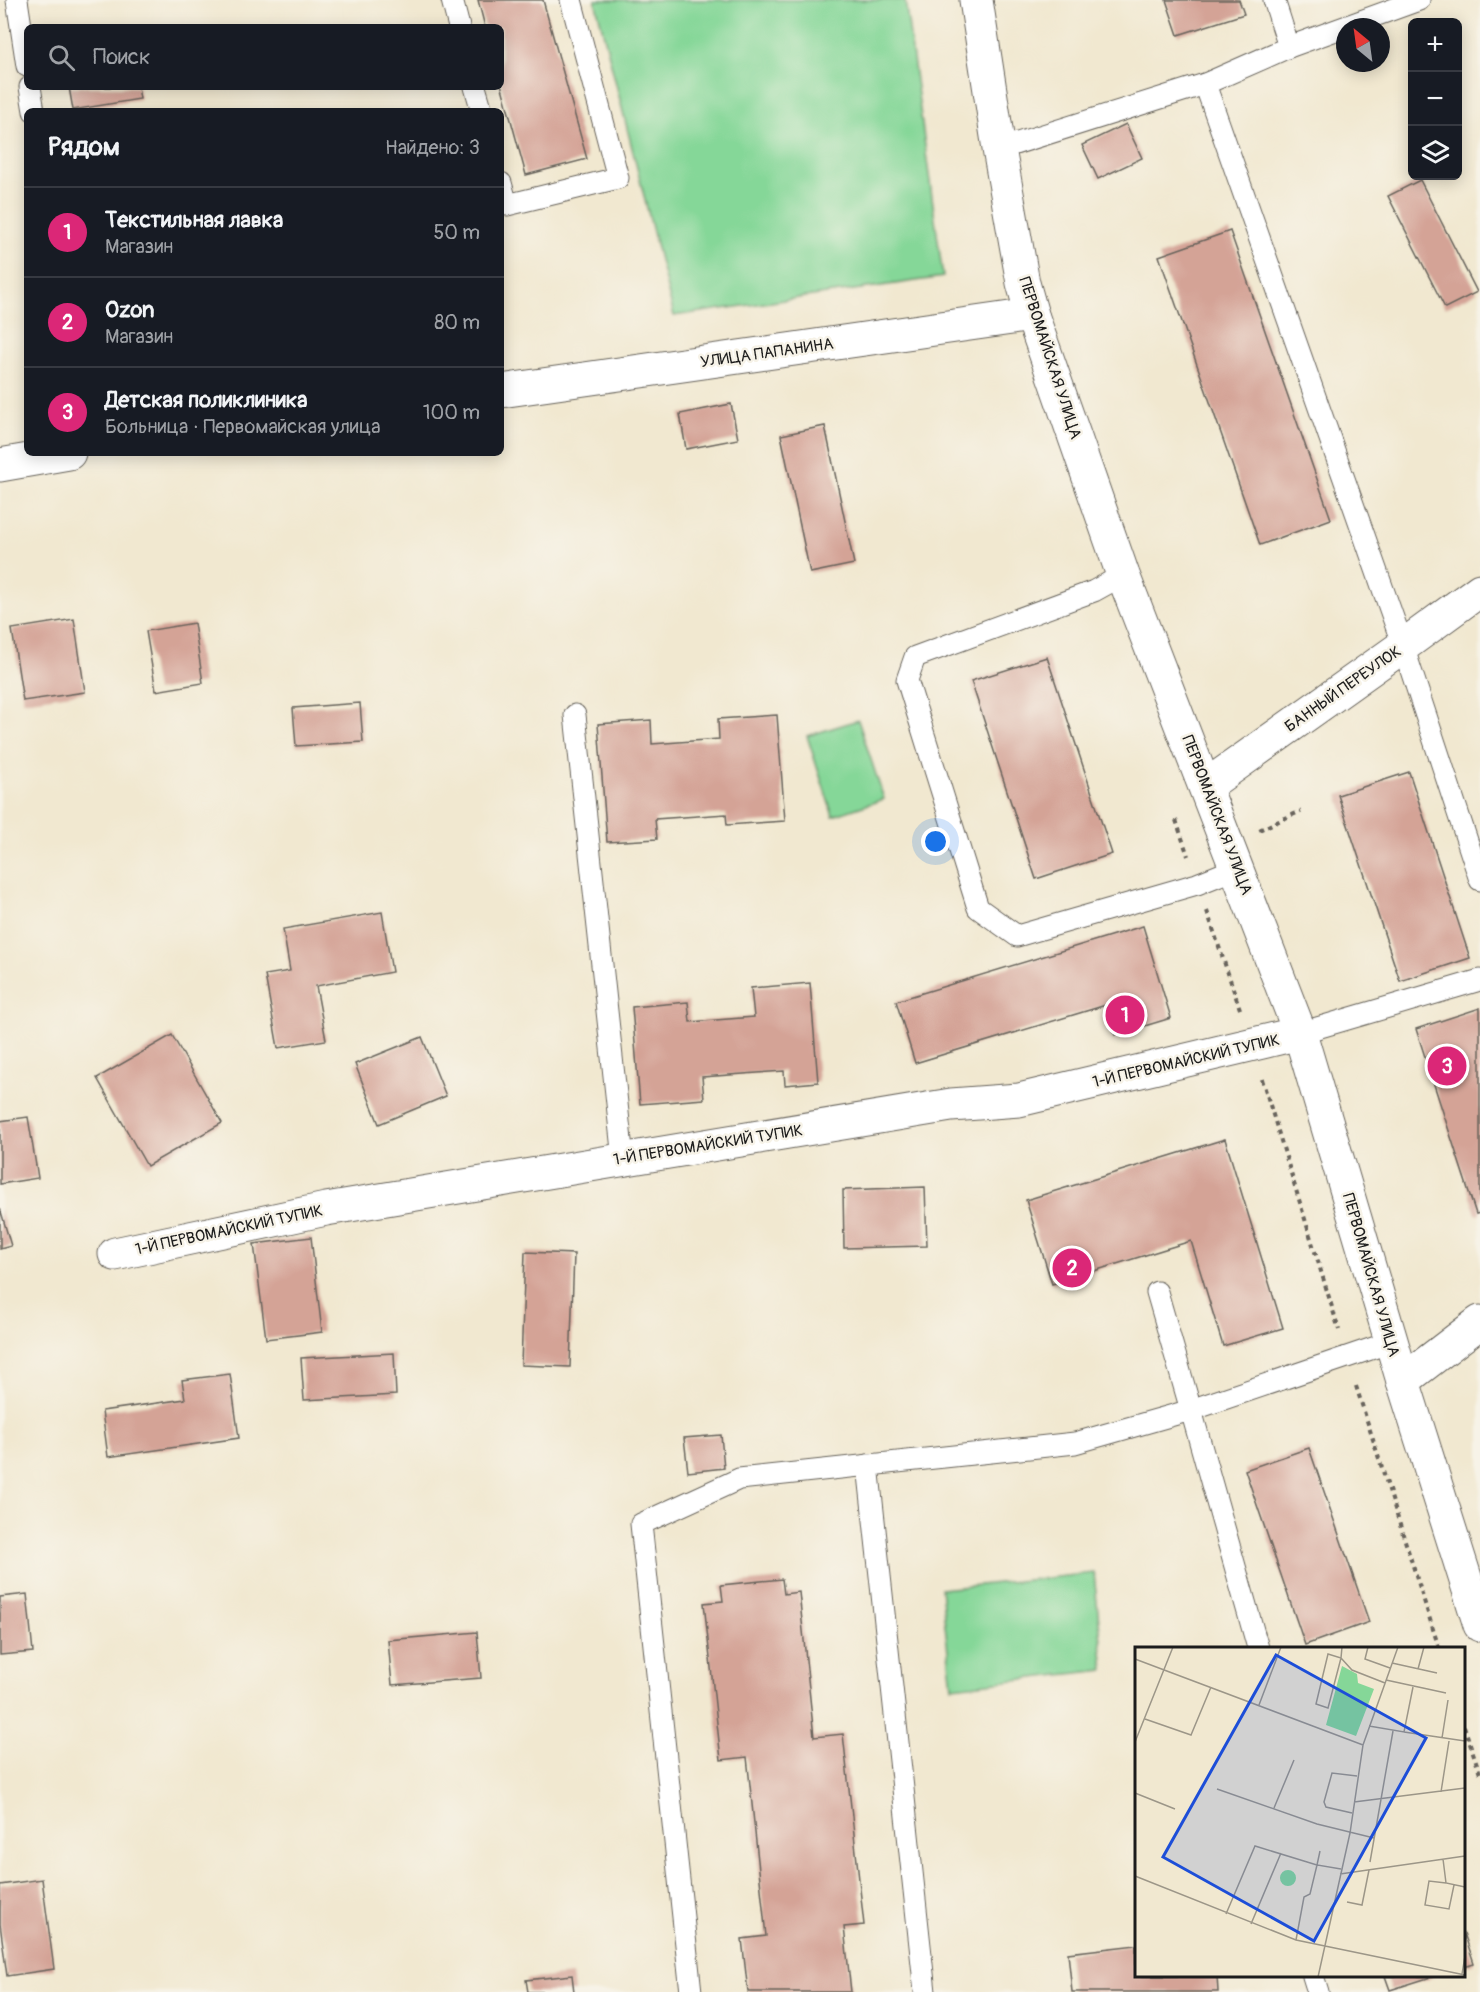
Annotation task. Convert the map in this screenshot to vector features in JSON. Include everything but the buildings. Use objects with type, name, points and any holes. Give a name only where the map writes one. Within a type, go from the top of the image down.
[{"type":"street","name":"ПЕРВОМАЙСКАЯ УЛИЦА","points":[[976,0],[999,149],[1023,283],[1032,315],[1123,575],[1300,1033],[1402,1381],[1480,1625]]},
{"type":"street","name":"УЛИЦА ПАПАНИНА","points":[[504,391],[1032,315]]},
{"type":"street","points":[[0,465],[52,456]]},
{"type":"street","name":"БАННЫЙ ПЕРЕУЛОК","points":[[1206,786],[1480,590]]},
{"type":"street","name":"1-Й ПЕРВОМАЙСКИЙ ТУПИК","points":[[115,1254],[326,1209],[951,1105],[1019,1100],[1300,1033]]},
{"type":"street","points":[[1402,1381],[1480,1322]]},
{"type":"lane","points":[[17,0],[24,46]]},
{"type":"lane","points":[[452,0],[458,24]]},
{"type":"lane","points":[[504,194],[507,205],[618,178],[571,0]]},
{"type":"lane","points":[[1274,0],[1289,47]]},
{"type":"lane","points":[[999,149],[1205,84],[1289,47],[1419,0]]},
{"type":"lane","points":[[1205,84],[1403,646],[1480,879]]},
{"type":"lane","points":[[30,90],[34,108]]},
{"type":"lane","points":[[476,90],[481,108]]},
{"type":"lane","points":[[1123,575],[1094,591],[915,657],[907,680],[978,908],[1017,936],[1197,884],[1237,868]]},
{"type":"lane","points":[[575,715],[623,1159]]},
{"type":"lane","points":[[1300,1033],[1480,980]]},
{"type":"lane","points":[[1157,1292],[1258,1647]]},
{"type":"lane","points":[[692,1992],[641,1524],[739,1479],[1075,1443],[1191,1410],[1391,1342]]},
{"type":"lane","points":[[868,1465],[925,1992]]},
{"type":"lane","points":[[1313,1977],[1318,1992]]},
{"type":"path","points":[[1174,816],[1252,1045],[1439,1647]]},
{"type":"path","points":[[1465,1729],[1480,1773]]},
{"type":"green space","points":[[595,0],[905,0],[943,277],[674,316]]},
{"type":"green space","points":[[858,720],[884,799],[833,816],[807,736]]},
{"type":"green space","points":[[1094,1573],[1104,1670],[952,1687],[941,1589]]},
{"type":"place","name":"Текстильная лавка","points":[[1125,1015]]},
{"type":"place","name":"Детская поликлиника","points":[[1447,1066]]},
{"type":"place","name":"Ozon","points":[[1072,1268]]}]
